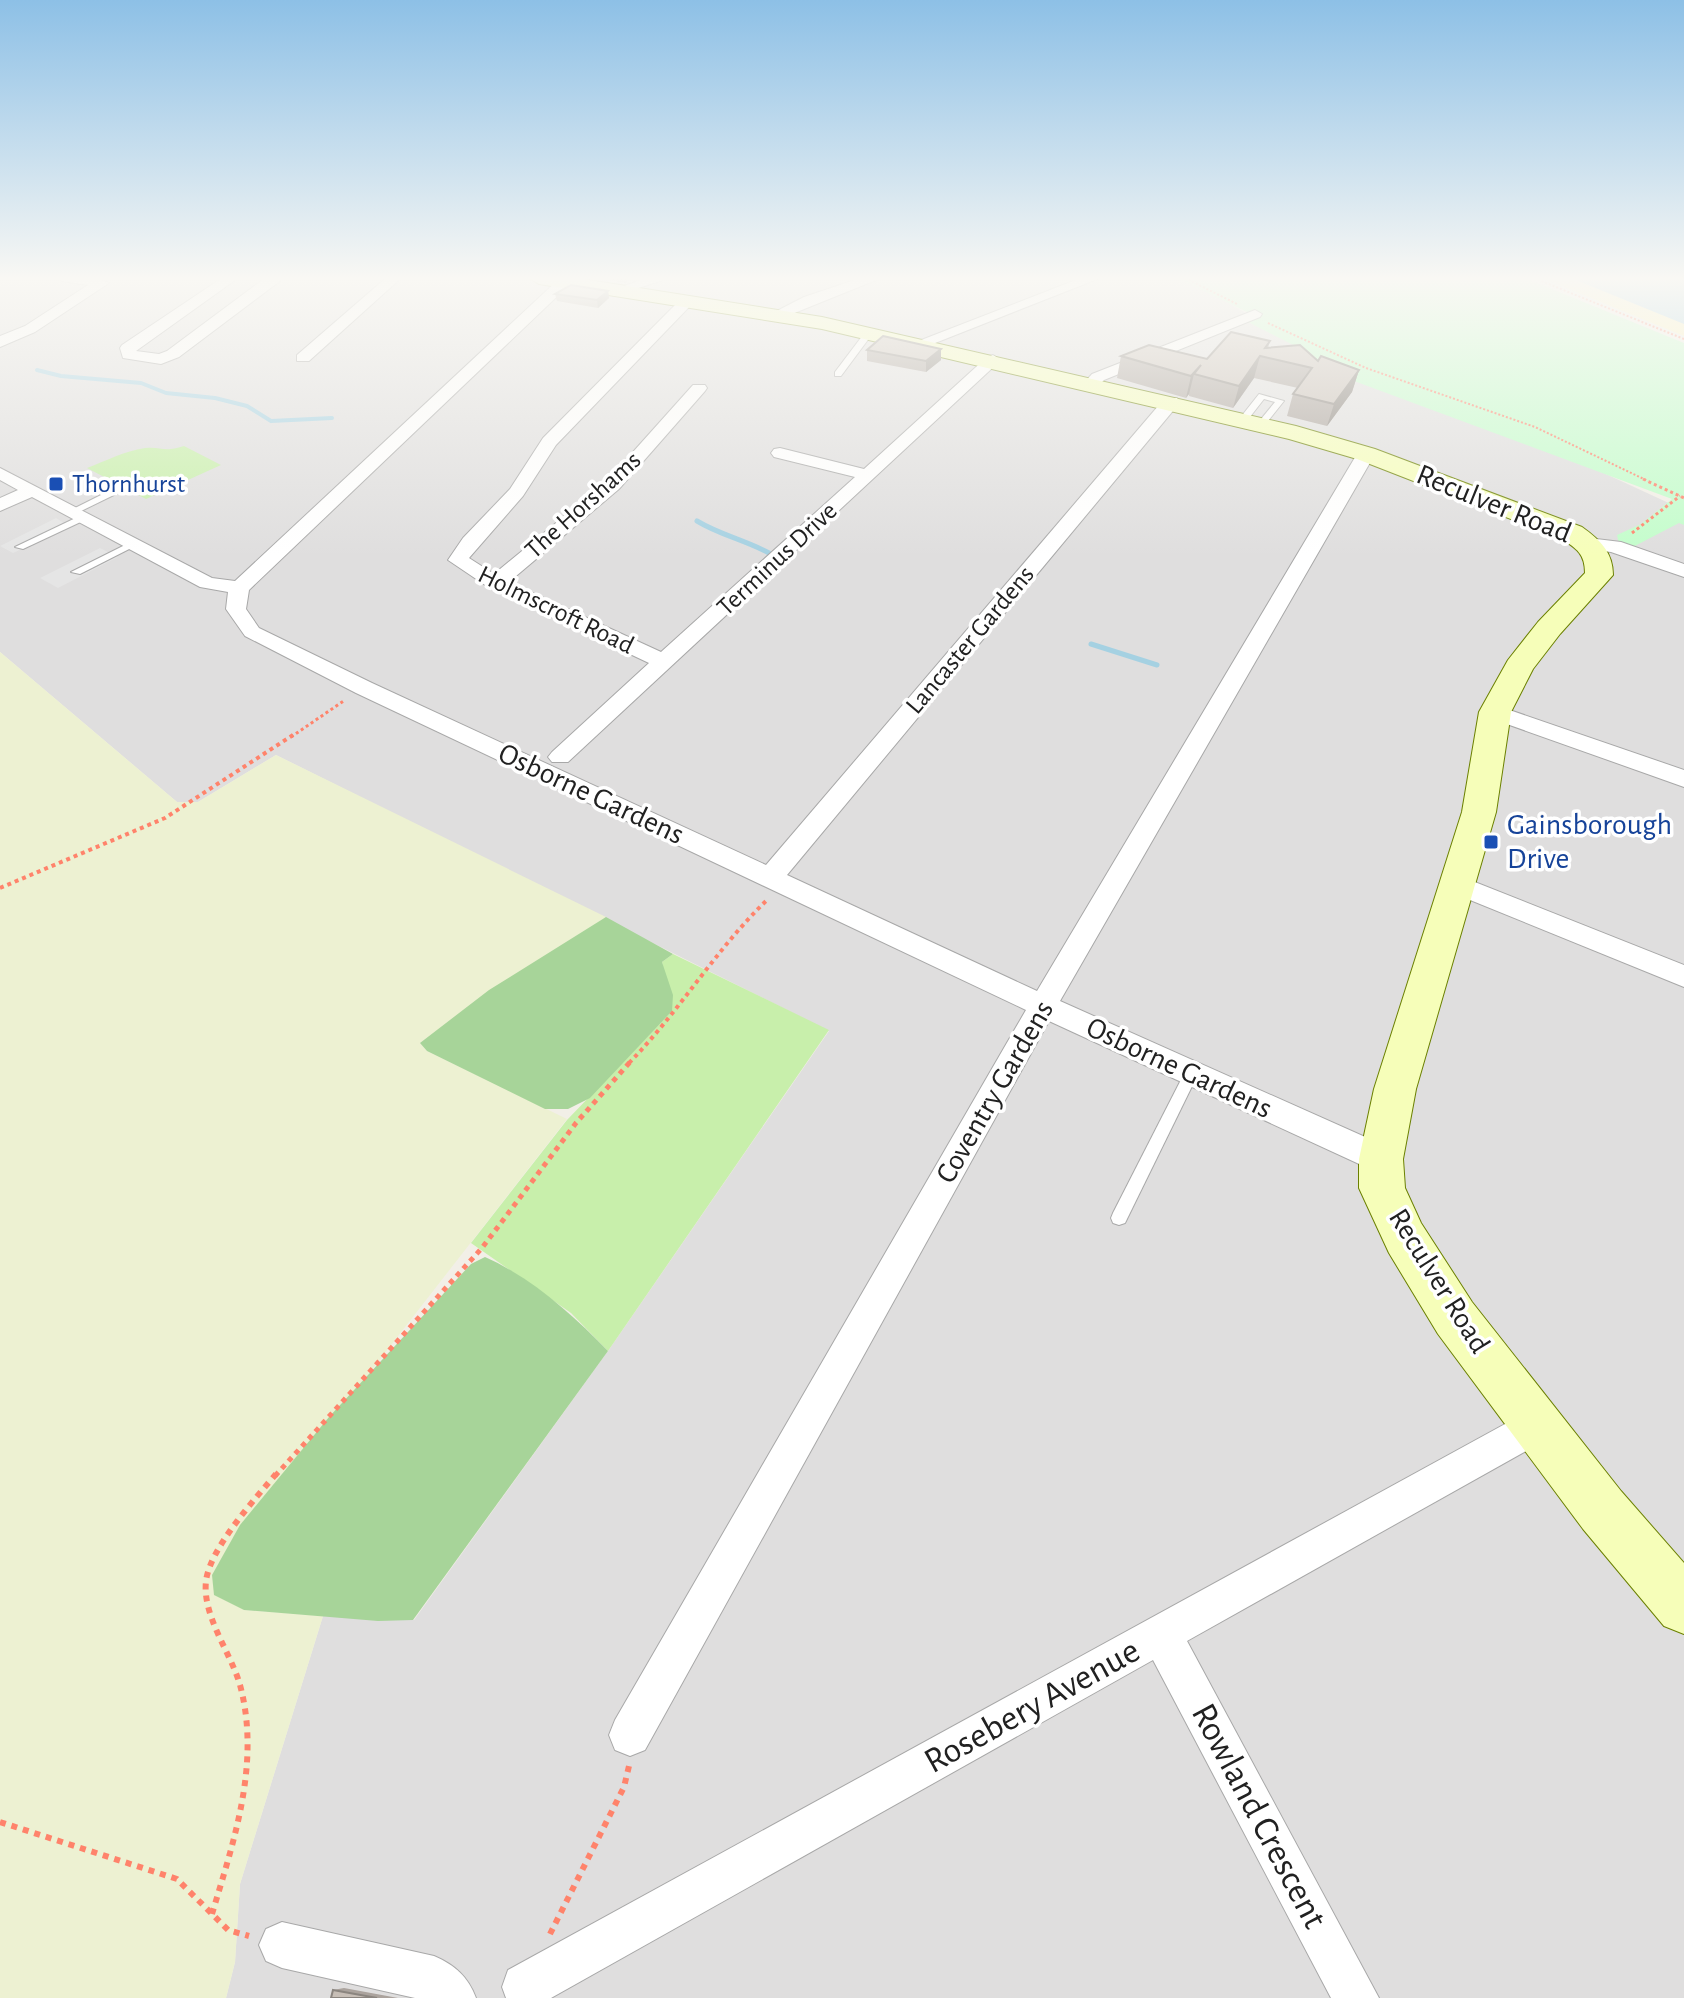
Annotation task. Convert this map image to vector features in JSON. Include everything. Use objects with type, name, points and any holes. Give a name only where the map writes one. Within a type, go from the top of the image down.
[{"type":"street","points":[[0,473],[207,583],[239,588],[459,371]]},
{"type":"street","name":"Holmscroft Road","points":[[618,371],[549,442],[517,492],[470,542],[458,560],[495,583],[665,662]]},
{"type":"street","name":"Terminus Drive","points":[[560,757],[981,371]]},
{"type":"street","name":"Reculver Road","points":[[1041,371],[1252,422],[1366,454],[1604,543],[1599,559],[1599,575],[1549,628],[1511,679],[1495,712],[1479,812],[1395,1089],[1381,1159],[1382,1188],[1405,1238],[1455,1318],[1602,1510],[1684,1606]]},
{"type":"street","points":[[1092,383],[1112,371]]},
{"type":"street","name":"The Horshams","points":[[495,583],[613,485],[699,388]]},
{"type":"street","name":"Lancaster Gardens","points":[[776,881],[1171,402]]},
{"type":"street","points":[[764,472],[786,445],[868,475]]},
{"type":"street","name":"Coventry Gardens","points":[[630,1735],[1043,1006],[1366,454]]},
{"type":"street","points":[[0,505],[33,490]]},
{"type":"street","points":[[1604,543],[1684,571]]},
{"type":"street","name":"Osborne Gardens","points":[[239,588],[236,609],[252,632],[364,688],[1043,1006],[1381,1159]]},
{"type":"street","points":[[1495,712],[1684,779]]},
{"type":"street","points":[[1457,884],[1684,976]]},
{"type":"street","name":"Rosebery Avenue","points":[[539,1979],[1538,1424]]},
{"type":"street","name":"Rowland Crescent","points":[[1161,1634],[1356,1998]]},
{"type":"street","points":[[282,1945],[434,1979],[453,1998]]},
{"type":"lane","points":[[20,547],[119,489]]},
{"type":"lane","points":[[76,572],[134,544]]},
{"type":"lane","points":[[1119,1218],[1191,1074]]},
{"type":"path","points":[[1375,371],[1535,427],[1682,497],[1650,520],[1604,543]]},
{"type":"path","points":[[0,888],[164,819],[218,787],[364,688]]},
{"type":"path","points":[[212,1914],[243,1811],[248,1766],[248,1735],[240,1686],[213,1619],[206,1580],[225,1542],[275,1475],[336,1402],[483,1248],[591,1103],[670,1018],[776,881]]},
{"type":"path","points":[[539,1979],[550,1929],[624,1787],[629,1767],[630,1735]]},
{"type":"path","points":[[0,1822],[177,1879],[228,1930],[282,1945]]},
{"type":"shaded area","points":[[0,371],[1376,371],[1450,402],[1684,510],[1684,1998],[226,1998],[235,1962],[240,1884],[323,1616],[414,1620],[608,1351],[829,1031],[276,755],[198,802],[177,802],[0,652]]},
{"type":"shaded area","points":[[56,518],[70,527],[13,553],[0,546]]},
{"type":"shaded area","points":[[100,548],[118,557],[58,588],[40,578]]},
{"type":"green space","points":[[1328,371],[1684,371],[1684,525],[1679,523],[1629,549],[1619,544],[1617,535],[1641,524],[1672,499]]},
{"type":"green space","points":[[184,446],[221,465],[146,499],[87,468],[137,449]]},
{"type":"green space","points":[[0,652],[177,802],[198,802],[276,755],[606,917],[420,1043],[427,1051],[567,1119],[212,1575],[244,1610],[323,1616],[240,1884],[235,1962],[226,1998],[0,1998]]},
{"type":"green space","points":[[606,917],[673,954],[662,962],[673,995],[672,1011],[590,1098],[568,1109],[545,1109],[427,1051],[420,1043],[489,990]]},
{"type":"green space","points":[[673,954],[829,1030],[608,1351],[571,1313],[471,1243],[567,1120],[672,1011],[662,962]]},
{"type":"green space","points":[[485,1257],[519,1275],[551,1298],[608,1351],[413,1620],[378,1621],[244,1610],[214,1595],[212,1575],[240,1525],[329,1417],[471,1264]]},
{"type":"building","points":[[1174,371],[1195,371],[1191,376]]},
{"type":"building","points":[[1196,371],[1249,371],[1239,386],[1194,374]]},
{"type":"building","points":[[1310,371],[1358,371],[1334,404],[1293,394]]},
{"type":"building","points":[[333,1990],[377,1998],[331,1998]]},
{"type":"waterway","points":[[42,371],[61,376],[141,383],[166,393],[215,398],[247,406],[271,421],[332,418]]},
{"type":"waterway","points":[[697,521],[769,553]]},
{"type":"waterway","points":[[1091,644],[1157,665]]},
{"type":"place","name":"Thornhurst","points":[[56,484]]},
{"type":"place","name":"Gainsborough Drive","points":[[1491,842]]}]
